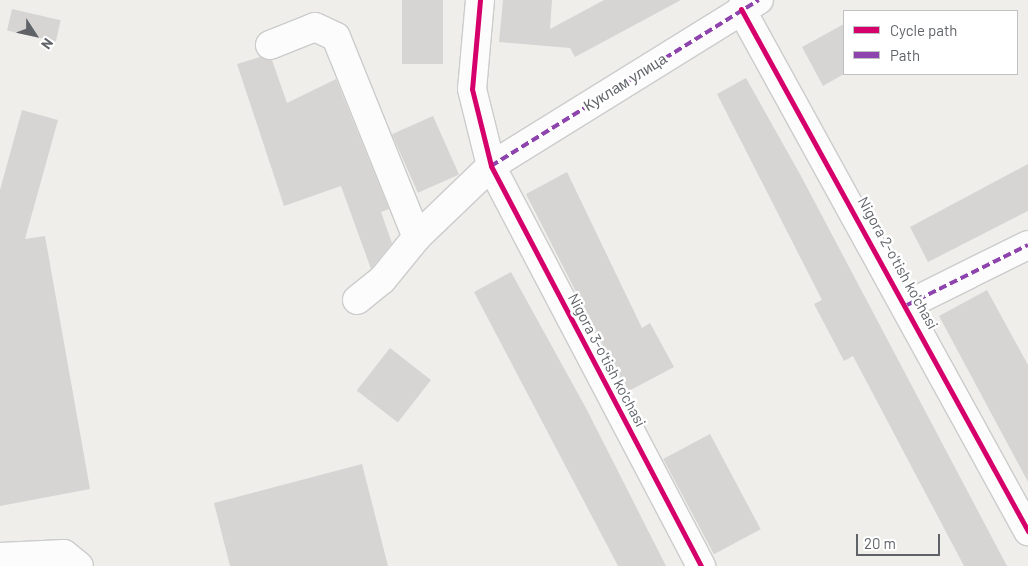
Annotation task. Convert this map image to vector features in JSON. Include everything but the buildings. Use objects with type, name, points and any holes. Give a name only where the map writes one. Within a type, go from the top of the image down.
[{"type":"street","name":"Nigora 3-o'tish ko'chasi","points":[[480,0],[472,89],[491,166],[701,566]]},
{"type":"street","name":"Куклам улица","points":[[357,300],[382,280],[417,237],[491,166],[750,5]]},
{"type":"street","name":"Nigora 2-o'tish ko'chasi","points":[[750,5],[1028,531]]},
{"type":"street","points":[[270,45],[315,27],[336,37],[417,237]]},
{"type":"street","name":"Nigora 2-o'tish ko'chasi","points":[[907,305],[1028,245]]},
{"type":"street","points":[[0,557],[64,554],[79,566]]},
{"type":"marked path","points":[[491,166],[759,0]]},
{"type":"marked path","points":[[907,305],[1028,245]]},
{"type":"cycle path","points":[[480,0],[472,89],[491,166],[701,566]]},
{"type":"cycle path","points":[[741,9],[1028,531]]}]
